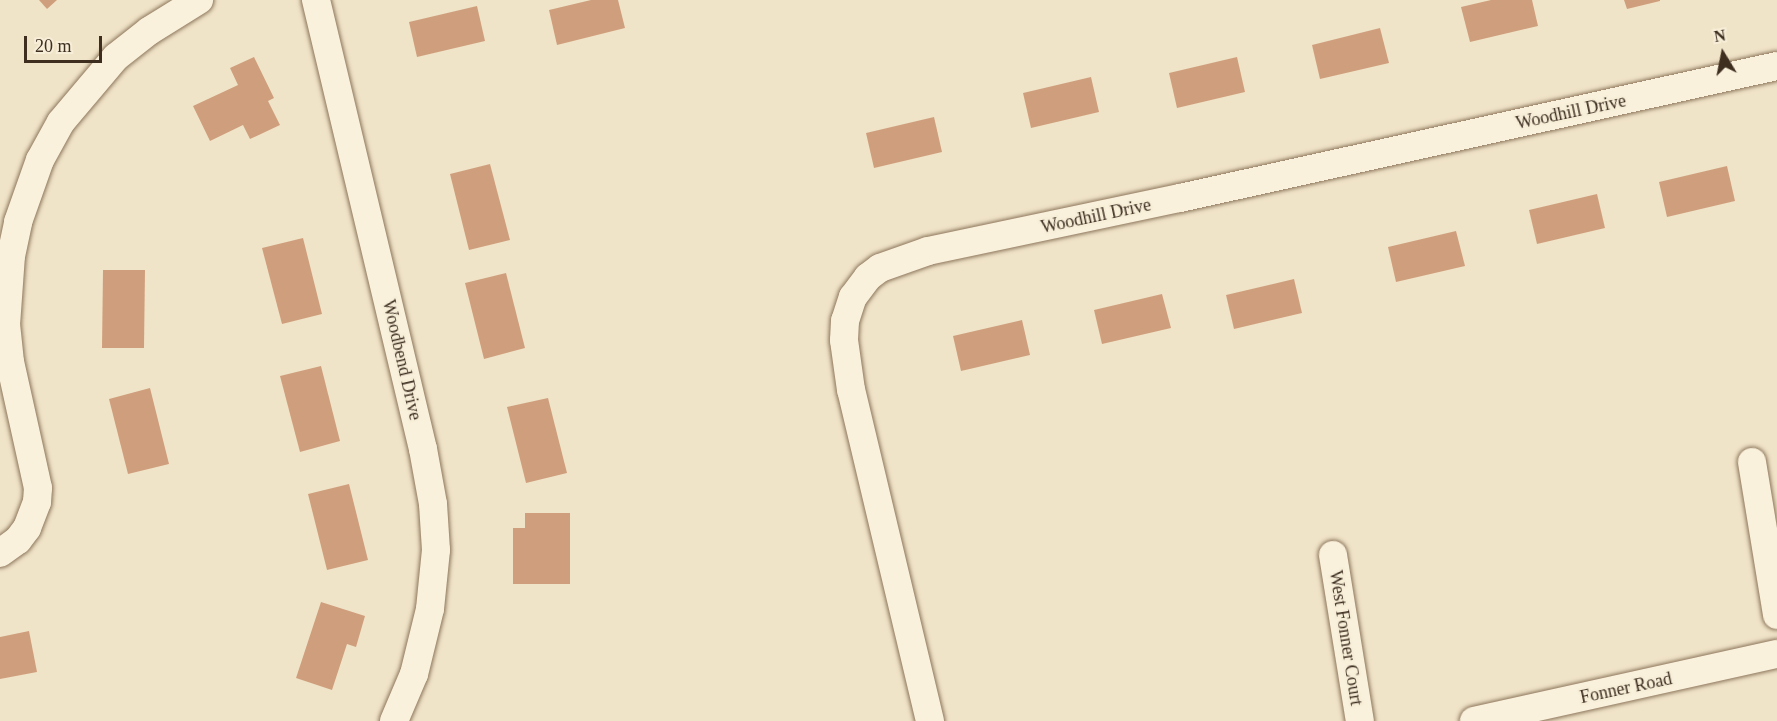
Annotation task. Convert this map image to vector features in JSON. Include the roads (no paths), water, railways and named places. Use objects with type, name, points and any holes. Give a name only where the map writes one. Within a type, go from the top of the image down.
[{"type":"street","points":[[0,553],[18,540],[27,528],[33,516],[38,495],[10,362],[6,325],[11,256],[28,192],[40,160],[61,122],[86,89],[116,57],[149,30],[200,0]]},
{"type":"street","name":"Woodbend Drive","points":[[316,0],[423,449],[433,504],[435,550],[430,609],[414,674],[394,721]]},
{"type":"street","name":"Woodhill Drive","points":[[930,721],[852,390],[844,340],[845,321],[853,297],[874,273],[893,261],[928,251],[1180,198],[1777,66]]},
{"type":"street","points":[[1752,462],[1777,615]]},
{"type":"street","name":"West Fonner Court","points":[[1333,555],[1360,721]]},
{"type":"street","name":"Fonner Road","points":[[1474,721],[1777,654]]}]
